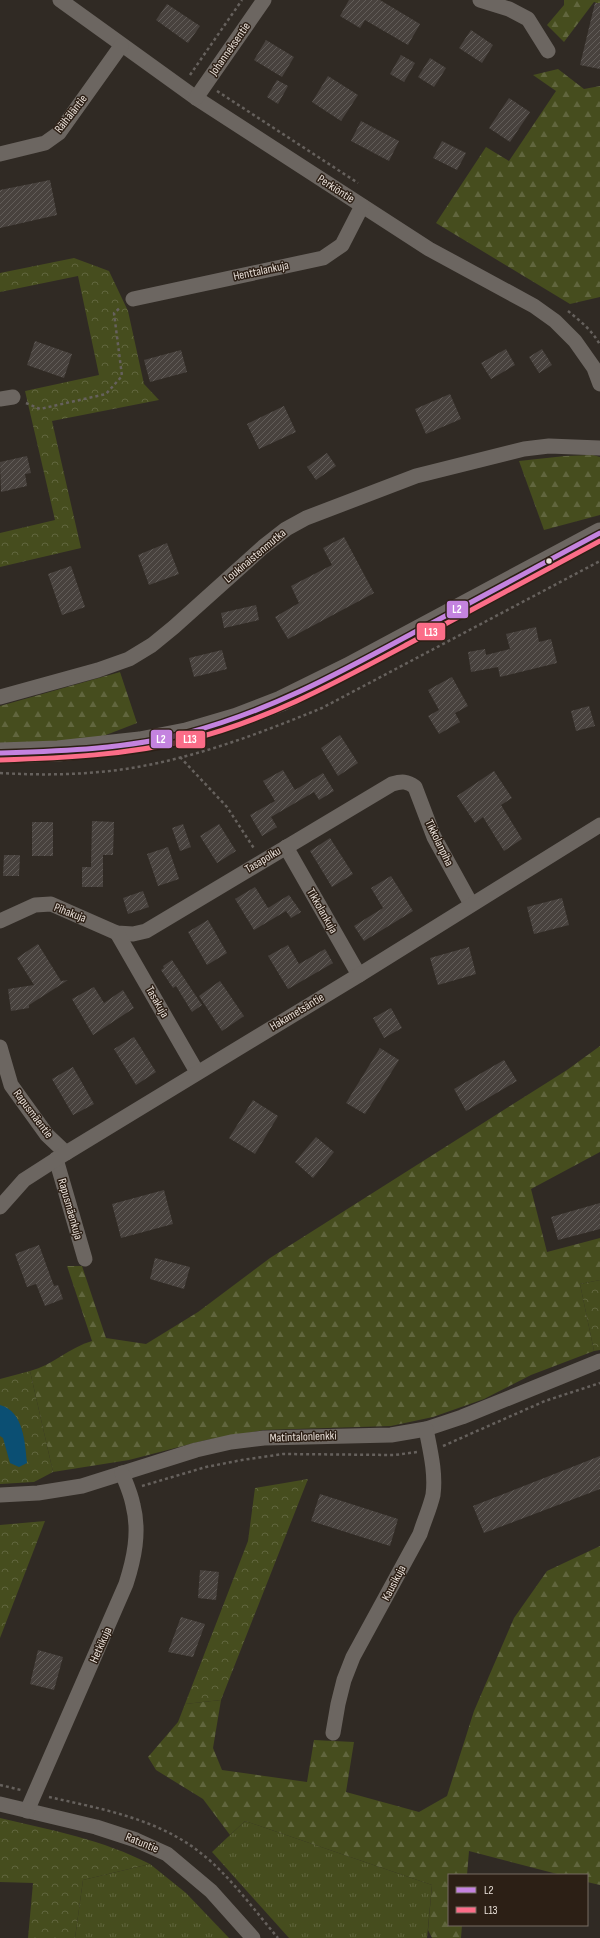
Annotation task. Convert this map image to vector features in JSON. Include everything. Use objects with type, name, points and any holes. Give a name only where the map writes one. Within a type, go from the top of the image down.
[{"type":"street","name":"Perkiöntie","points":[[60,0],[121,46],[196,98],[362,206],[429,249],[534,306],[555,321],[575,341],[586,354],[594,368],[600,384]]},
{"type":"street","name":"Johanneksentie","points":[[196,98],[264,0]]},
{"type":"street","points":[[480,0],[509,9],[528,19],[548,51]]},
{"type":"street","name":"Räihäläntie","points":[[0,154],[45,143],[59,134],[121,46]]},
{"type":"street","name":"Henttalankuja","points":[[133,299],[323,258],[342,245],[362,206]]},
{"type":"street","name":"Loukinaistenmutka","points":[[0,697],[98,670],[129,659],[152,645],[174,627],[263,547],[286,529],[306,518],[416,476],[524,449],[549,446],[600,448]]},
{"type":"street","points":[[1,755],[58,751],[140,742],[186,733],[244,715],[281,701],[348,668],[600,533]]},
{"type":"street","name":"Tasapolku","points":[[117,933],[133,934],[146,931],[392,784],[409,782]]},
{"type":"street","name":"Tikkolanpiha","points":[[409,782],[415,787],[434,837],[471,904]]},
{"type":"street","name":"Hakametsäntie","points":[[0,1207],[24,1180],[61,1156],[359,975],[600,825]]},
{"type":"street","name":"Tikkolankuja","points":[[286,847],[359,975]]},
{"type":"street","name":"Pihakuja","points":[[0,922],[35,905],[51,904],[117,933]]},
{"type":"street","name":"Tasakuja","points":[[117,933],[197,1072]]},
{"type":"street","name":"Rapusmäentie","points":[[0,1047],[6,1086],[47,1135],[61,1156]]},
{"type":"street","name":"Rapusmäenkuja","points":[[61,1156],[85,1259]]},
{"type":"street","name":"Matintalonlenkki","points":[[0,1495],[38,1493],[82,1486],[196,1450],[231,1442],[264,1438],[391,1435],[426,1429],[462,1417],[600,1361]]},
{"type":"street","name":"Kausikuja","points":[[333,1733],[339,1698],[353,1657],[420,1534],[433,1495],[433,1472],[426,1429]]},
{"type":"street","name":"Hetkikuja","points":[[27,1811],[126,1584],[134,1558],[136,1533],[134,1506],[122,1473]]},
{"type":"street","name":"Ratuntie","points":[[0,1804],[96,1827],[136,1840],[167,1854],[211,1891],[254,1938]]},
{"type":"path","points":[[242,0],[189,76],[206,84],[363,187]]},
{"type":"path","points":[[7,398],[40,409],[106,394],[122,376],[114,312],[133,299]]},
{"type":"path","points":[[564,307],[583,323],[600,345]]},
{"type":"path","points":[[180,758],[227,807],[263,861]]},
{"type":"path","points":[[128,1490],[206,1467],[284,1454],[395,1455],[430,1450],[458,1441],[545,1401],[600,1382]]},
{"type":"green space","points":[[564,0],[600,0],[600,4],[594,2],[564,42],[547,25],[564,5]]},
{"type":"green space","points":[[558,69],[584,89],[600,86],[600,297],[570,304],[436,223],[486,147],[509,161],[556,91],[533,75]]},
{"type":"green space","points":[[74,258],[109,271],[128,311],[144,384],[159,400],[52,421],[81,548],[0,567],[0,533],[55,520],[25,391],[99,375],[78,276],[0,292],[0,273]]},
{"type":"green space","points":[[593,455],[600,457],[600,515],[544,530],[519,461],[565,456]]},
{"type":"green space","points":[[120,672],[137,723],[93,740],[0,745],[0,706]]},
{"type":"green space","points":[[600,1046],[600,1152],[531,1189],[547,1252],[600,1238],[600,1280],[580,1284],[594,1351],[531,1375],[484,1399],[433,1417],[391,1426],[264,1430],[206,1440],[129,1460],[53,1472],[30,1371],[46,1365],[76,1347],[92,1341],[67,1266],[82,1266],[106,1338],[146,1344],[198,1312],[270,1258],[567,1070]]},
{"type":"green space","points":[[600,1280],[600,1350],[594,1351],[580,1284]]},
{"type":"green space","points":[[30,1371],[53,1472],[34,1482],[0,1484],[0,1379]]},
{"type":"green space","points":[[308,1479],[221,1700],[185,1704],[248,1541],[255,1488]]},
{"type":"green space","points":[[45,1521],[0,1638],[0,1525]]},
{"type":"green space","points":[[600,1546],[600,1885],[588,1882],[588,1874],[557,1874],[469,1851],[467,1874],[448,1874],[448,1926],[462,1926],[461,1938],[432,1938],[428,1930],[432,1885],[245,1821],[230,1835],[203,1799],[156,1770],[148,1757],[178,1722],[185,1704],[221,1700],[213,1748],[222,1770],[307,1782],[314,1740],[354,1742],[346,1792],[419,1812],[447,1796],[474,1711],[514,1618],[547,1571]]},
{"type":"green space","points":[[0,1818],[77,1836],[114,1848],[150,1864],[83,1880],[75,1938],[28,1938],[33,1883],[0,1882]]},
{"type":"green space","points":[[245,1821],[432,1885],[427,1938],[289,1938],[212,1852]]},
{"type":"green space","points":[[150,1864],[186,1893],[229,1938],[75,1938],[83,1880]]},
{"type":"water","points":[[0,1405],[8,1408],[14,1414],[22,1429],[27,1463],[19,1467],[10,1463],[3,1438],[0,1436]]},
{"type":"building","points":[[349,0],[380,0],[420,24],[408,45],[365,20],[360,28],[340,16]]},
{"type":"building","points":[[595,3],[600,3],[600,69],[580,65]]},
{"type":"building","points":[[167,4],[200,26],[188,43],[156,20]]},
{"type":"building","points":[[471,30],[493,45],[482,63],[459,48]]},
{"type":"building","points":[[266,40],[294,57],[282,77],[254,60]]},
{"type":"building","points":[[401,55],[415,63],[404,82],[390,74]]},
{"type":"building","points":[[430,58],[446,68],[434,87],[418,77]]},
{"type":"building","points":[[328,76],[358,95],[341,121],[312,102]]},
{"type":"building","points":[[277,80],[288,86],[278,104],[267,97]]},
{"type":"building","points":[[509,98],[530,112],[510,142],[489,128]]},
{"type":"building","points":[[361,121],[399,141],[389,161],[351,141]]},
{"type":"building","points":[[442,141],[466,153],[457,170],[433,158]]},
{"type":"building","points":[[50,180],[57,215],[0,228],[0,190]]},
{"type":"building","points":[[35,341],[72,354],[64,378],[27,365]]},
{"type":"building","points":[[506,349],[515,365],[491,379],[481,363]]},
{"type":"building","points":[[542,349],[552,365],[539,373],[529,357]]},
{"type":"building","points":[[181,350],[187,372],[150,382],[144,360]]},
{"type":"building","points":[[450,394],[461,419],[426,434],[415,409]]},
{"type":"building","points":[[284,406],[296,432],[259,449],[247,424]]},
{"type":"building","points":[[327,453],[336,466],[316,480],[307,467]]},
{"type":"building","points":[[27,456],[31,473],[25,474],[27,486],[1,492],[0,462]]},
{"type":"building","points":[[344,537],[374,593],[288,639],[275,617],[299,603],[291,586],[332,565],[323,548]]},
{"type":"building","points":[[167,543],[179,574],[149,585],[138,555]]},
{"type":"building","points":[[71,566],[85,607],[62,615],[48,574]]},
{"type":"building","points":[[256,605],[259,620],[224,628],[221,613]]},
{"type":"building","points":[[536,627],[539,642],[551,639],[557,663],[500,677],[498,667],[471,672],[468,652],[485,649],[486,655],[510,649],[506,634]]},
{"type":"building","points":[[222,650],[227,669],[194,677],[189,658]]},
{"type":"building","points":[[452,677],[468,706],[455,713],[460,722],[439,734],[428,716],[439,710],[428,690]]},
{"type":"building","points":[[589,706],[595,726],[576,731],[571,711]]},
{"type":"building","points":[[340,735],[358,763],[338,776],[321,748]]},
{"type":"building","points":[[283,770],[295,790],[323,773],[334,791],[319,800],[314,792],[271,817],[277,827],[262,836],[250,815],[275,801],[263,781]]},
{"type":"building","points":[[494,771],[512,798],[501,805],[522,839],[504,851],[483,817],[475,823],[457,796]]},
{"type":"building","points":[[92,821],[114,822],[113,855],[103,855],[103,887],[82,887],[82,867],[91,867]]},
{"type":"building","points":[[32,822],[53,822],[53,856],[32,856]]},
{"type":"building","points":[[183,824],[191,847],[180,851],[172,828]]},
{"type":"building","points":[[219,824],[236,851],[217,863],[200,836]]},
{"type":"building","points":[[330,838],[353,874],[332,887],[310,851]]},
{"type":"building","points":[[168,847],[179,879],[158,886],[147,854]]},
{"type":"building","points":[[4,855],[20,855],[19,876],[3,876]]},
{"type":"building","points":[[391,876],[413,911],[364,941],[354,926],[383,908],[371,888]]},
{"type":"building","points":[[255,887],[268,908],[289,895],[301,912],[291,918],[286,911],[254,930],[235,899]]},
{"type":"building","points":[[143,891],[149,907],[128,914],[123,898]]},
{"type":"building","points":[[562,898],[569,925],[534,934],[527,907]]},
{"type":"building","points":[[208,920],[227,953],[207,965],[188,932]]},
{"type":"building","points":[[38,944],[61,981],[68,980],[29,1005],[29,1008],[11,1011],[8,989],[34,985],[17,958]]},
{"type":"building","points":[[288,945],[299,964],[325,949],[333,963],[288,989],[268,956]]},
{"type":"building","points":[[469,947],[476,974],[438,985],[430,958]]},
{"type":"building","points":[[172,960],[202,1005],[192,1012],[176,986],[173,988],[161,970],[164,968],[163,966]]},
{"type":"building","points":[[220,981],[244,1016],[222,1031],[199,996]]},
{"type":"building","points":[[94,987],[104,1003],[123,990],[134,1008],[93,1035],[72,999]]},
{"type":"building","points":[[391,1008],[402,1028],[384,1038],[373,1018]]},
{"type":"building","points":[[134,1037],[156,1072],[136,1085],[114,1049]]},
{"type":"building","points":[[380,1048],[399,1060],[365,1114],[346,1103]]},
{"type":"building","points":[[504,1060],[517,1081],[466,1111],[454,1089]]},
{"type":"building","points":[[73,1067],[94,1104],[73,1115],[52,1079]]},
{"type":"building","points":[[253,1100],[278,1116],[255,1154],[229,1138]]},
{"type":"building","points":[[316,1137],[334,1152],[313,1178],[295,1162]]},
{"type":"building","points":[[164,1190],[173,1224],[121,1238],[112,1204]]},
{"type":"building","points":[[600,1203],[600,1229],[558,1240],[551,1217]]},
{"type":"building","points":[[39,1245],[54,1286],[58,1285],[63,1299],[45,1306],[36,1284],[27,1287],[15,1254]]},
{"type":"building","points":[[155,1258],[190,1267],[184,1289],[150,1279]]},
{"type":"building","points":[[600,1456],[600,1489],[484,1533],[473,1506]]},
{"type":"building","points":[[320,1494],[398,1519],[390,1546],[311,1521]]},
{"type":"building","points":[[200,1570],[219,1572],[216,1600],[198,1598]]},
{"type":"building","points":[[181,1617],[205,1624],[193,1657],[168,1652]]},
{"type":"building","points":[[38,1650],[63,1657],[54,1690],[30,1684]]},
{"type":"transit line","name":"L2","points":[[0,753],[71,750],[141,743],[187,733],[247,714],[303,690],[331,676],[600,533]]},
{"type":"transit line","name":"L13","points":[[0,760],[71,757],[142,749],[188,740],[245,722],[328,686],[600,541]]}]
